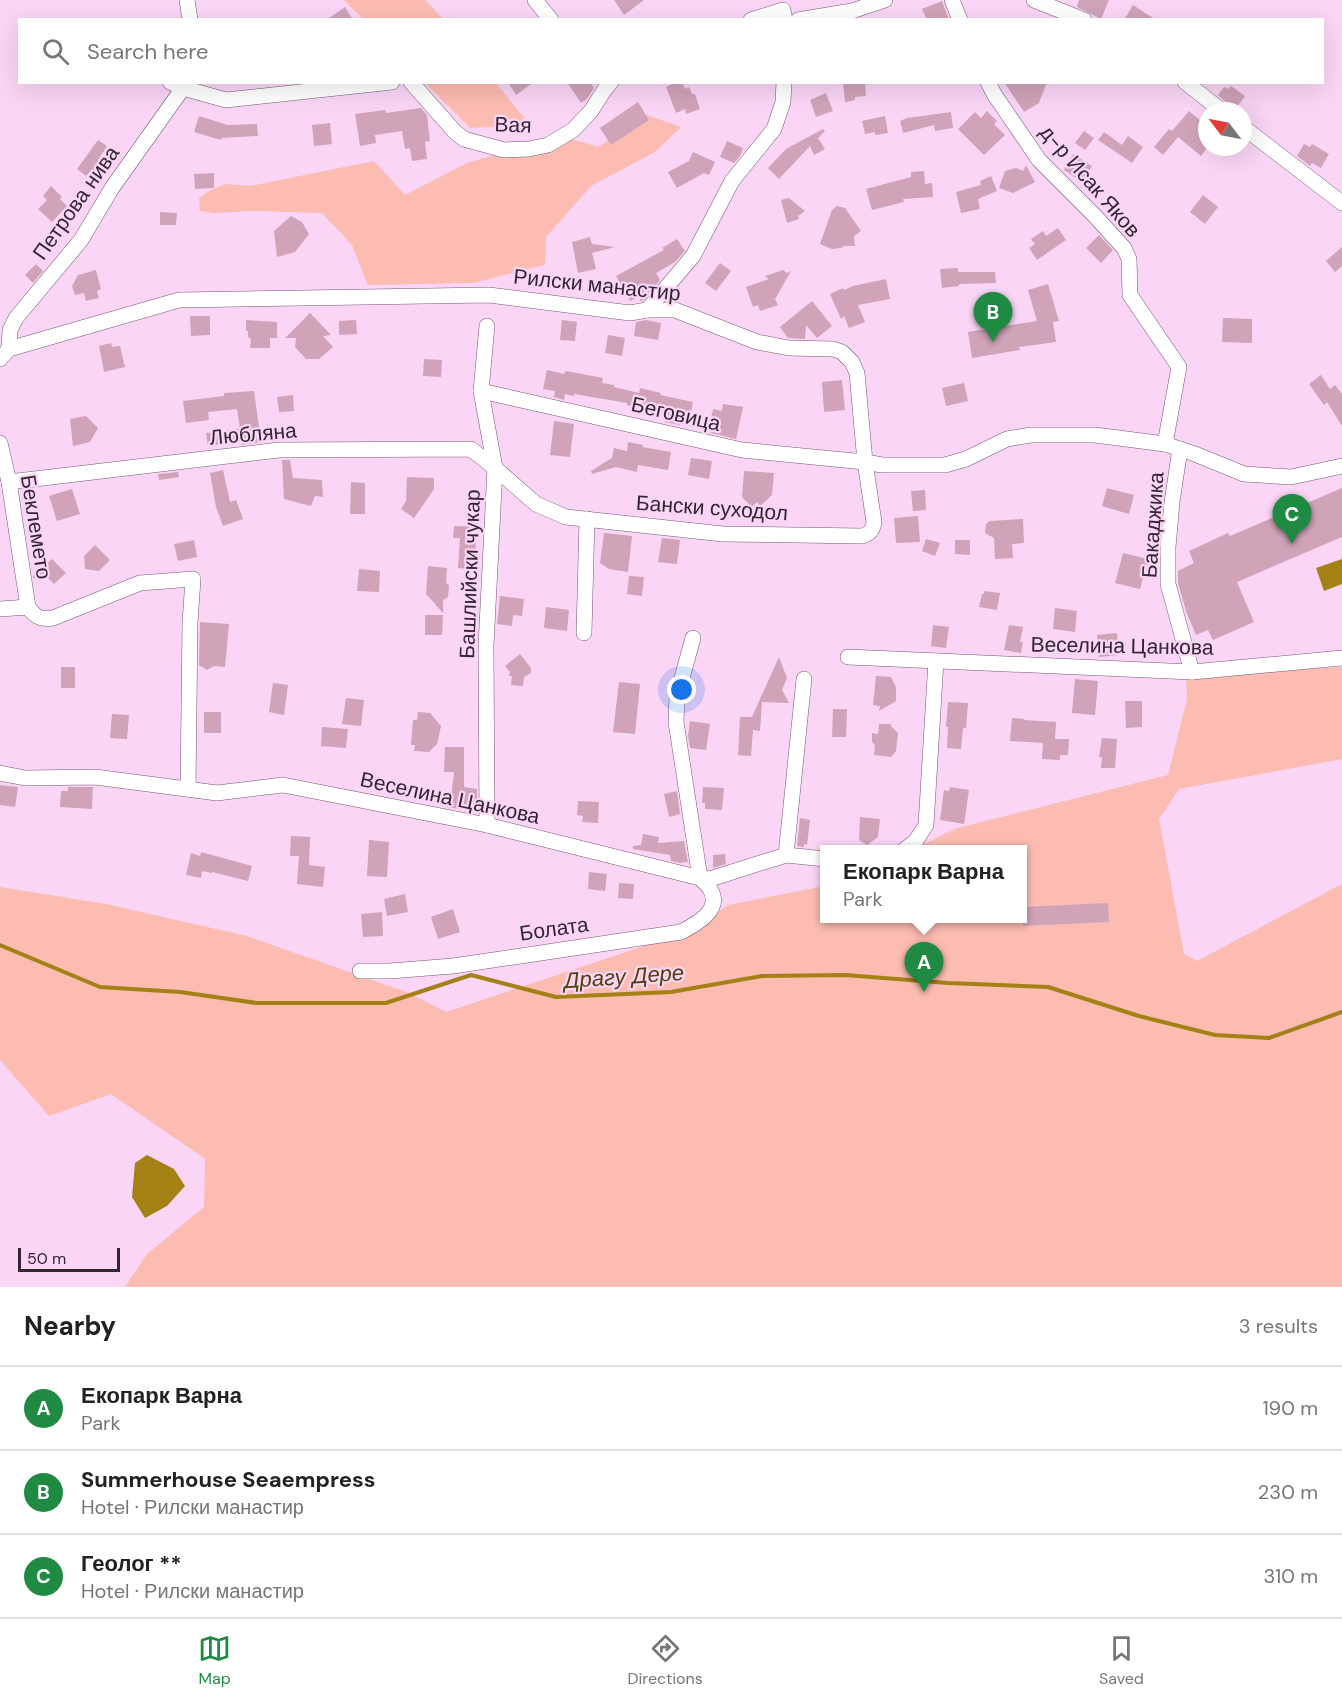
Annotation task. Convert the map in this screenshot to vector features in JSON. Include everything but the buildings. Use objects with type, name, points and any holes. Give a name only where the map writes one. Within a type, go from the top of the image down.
[{"type":"street","points":[[187,0],[190,18]]},
{"type":"street","points":[[535,0],[549,18]]},
{"type":"street","points":[[810,18],[852,11],[885,0]]},
{"type":"street","points":[[952,0],[959,18]]},
{"type":"street","points":[[1034,0],[1078,18]]},
{"type":"street","points":[[764,18],[784,15]]},
{"type":"street","points":[[179,84],[226,100],[374,84]]},
{"type":"street","name":"Петрова нива","points":[[4,354],[10,330],[16,318],[81,240],[179,84]]},
{"type":"street","name":"Вая","points":[[413,84],[455,132],[464,139],[504,150],[529,149],[548,145],[573,130],[591,111],[605,85]]},
{"type":"street","points":[[647,310],[693,256],[732,181],[774,129],[783,102],[784,84]]},
{"type":"street","name":"д-р Исак Яков","points":[[989,84],[1039,160],[1095,215],[1124,248],[1129,259],[1130,295],[1179,367],[1173,447]]},
{"type":"street","points":[[1188,84],[1211,102]]},
{"type":"street","points":[[1252,134],[1342,203]]},
{"type":"street","name":"Рилски манастир","points":[[4,354],[179,300],[489,295],[630,313],[647,310],[675,310],[757,342],[789,348],[833,349],[842,352],[852,362],[857,373],[865,462]]},
{"type":"street","name":"Башлийски чукар","points":[[487,825],[486,646],[495,468],[481,392],[488,326]]},
{"type":"street","name":"Беговица","points":[[481,392],[742,450],[865,462]]},
{"type":"street","points":[[865,462],[882,465],[945,465],[966,459],[1007,439],[1031,435],[1095,435],[1173,447],[1244,474],[1290,477],[1342,466]]},
{"type":"street","name":"Беклемето","points":[[0,443],[31,611]]},
{"type":"street","name":"Бакаджика","points":[[1173,447],[1168,584],[1192,672]]},
{"type":"street","name":"Любляна","points":[[9,482],[279,450],[471,449],[495,468]]},
{"type":"street","name":"Бански суходол","points":[[495,468],[536,504],[566,517],[723,534],[862,536],[868,534],[874,522],[865,462]]},
{"type":"street","points":[[584,633],[587,519]]},
{"type":"street","points":[[0,609],[31,611],[44,620],[140,583],[193,579],[190,623],[188,789]]},
{"type":"street","points":[[693,638],[677,696],[676,722],[700,878]]},
{"type":"street","name":"Веселина Цанкова","points":[[848,657],[1192,672],[1342,658]]},
{"type":"street","points":[[910,845],[915,842],[926,825],[936,661]]},
{"type":"street","points":[[786,855],[804,678]]},
{"type":"street","name":"Веселина Цанкова","points":[[0,773],[25,778],[95,777],[217,793],[283,785],[487,825],[700,878],[710,879],[786,855],[820,858]]},
{"type":"street","name":"Болата","points":[[360,971],[453,966],[681,932],[699,922],[712,908],[711,889],[700,878]]},
{"type":"shaded area","points":[[344,0],[425,0],[442,18],[362,18]]},
{"type":"shaded area","points":[[426,84],[497,84],[530,125],[470,128]]},
{"type":"shaded area","points":[[647,115],[681,127],[655,152],[591,186],[546,237],[545,265],[473,283],[368,285],[352,245],[322,213],[200,211],[199,198],[225,184],[250,186],[374,161],[405,195],[467,163],[562,136],[598,147]]},
{"type":"shaded area","points":[[1342,559],[1342,584],[1324,591],[1316,568]]},
{"type":"shaded area","points":[[1342,667],[1342,759],[1179,789],[1159,819],[1184,954],[1197,961],[1342,884],[1342,1287],[125,1287],[147,1254],[204,1207],[205,1159],[111,1094],[49,1116],[0,1060],[0,887],[106,904],[247,936],[409,993],[446,1012],[692,930],[728,905],[820,887],[820,923],[1027,923],[1027,845],[921,845],[957,828],[1168,775],[1187,699],[1186,676]]},
{"type":"shaded area","points":[[147,1155],[174,1169],[185,1186],[167,1206],[145,1218],[132,1197],[135,1163]]},
{"type":"waterway","name":"Драгу Дере","points":[[0,945],[100,987],[180,992],[257,1003],[386,1003],[471,975],[556,997],[671,992],[762,976],[845,975],[948,983],[1048,987],[1139,1016],[1215,1035],[1269,1038],[1342,1012]]},
{"type":"place","name":"Summerhouse Seaempress","points":[[993,342]]},
{"type":"place","name":"Геолог **","points":[[1292,544]]},
{"type":"place","name":"Екопарк Варна","points":[[924,992]]}]
